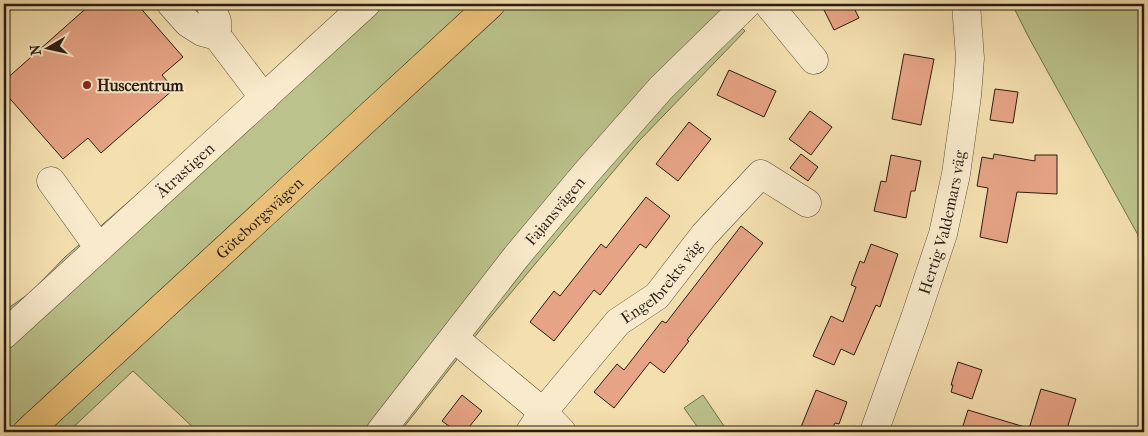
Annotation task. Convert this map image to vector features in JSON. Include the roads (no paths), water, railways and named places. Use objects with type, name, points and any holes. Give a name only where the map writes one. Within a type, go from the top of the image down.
[{"type":"main road","name":"Göteborgsvägen","points":[[27,432],[491,4]]},
{"type":"street","points":[[171,4],[188,23],[202,32],[217,36]]},
{"type":"street","points":[[210,4],[217,21],[217,36],[264,98]]},
{"type":"street","name":"Ätrastigen","points":[[4,335],[366,4]]},
{"type":"street","name":"Fajansvägen","points":[[380,432],[516,257],[586,173],[661,88],[747,4]]},
{"type":"street","points":[[768,4],[814,60]]},
{"type":"street","name":"Hertig Valdemars väg","points":[[874,432],[943,234],[956,174],[967,96],[970,58],[966,4]]},
{"type":"street","name":"Engelbrekts väg","points":[[536,422],[618,322],[657,296],[704,235],[760,174],[807,203]]},
{"type":"street","points":[[51,181],[99,248]]},
{"type":"street","points":[[454,338],[536,422],[562,432]]},
{"type":"place","name":"Huscentrum","points":[[87,85]]}]
